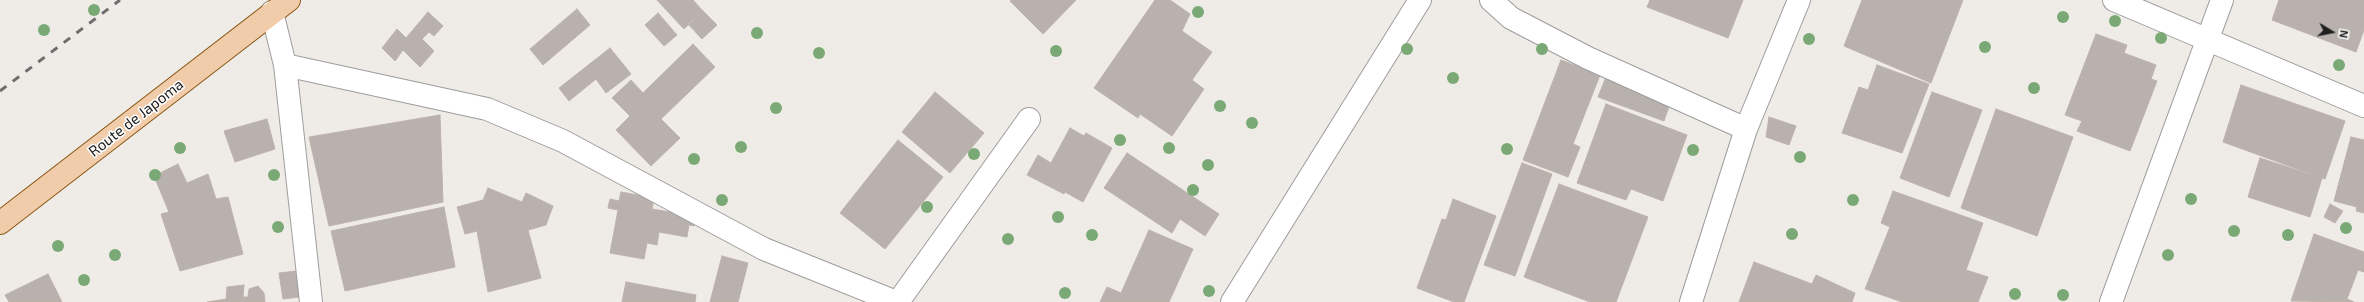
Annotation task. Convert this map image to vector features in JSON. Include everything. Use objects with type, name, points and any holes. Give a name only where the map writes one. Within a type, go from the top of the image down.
[{"type":"main road","name":"Route de Japoma","points":[[0,223],[281,6]]},
{"type":"street","points":[[1232,302],[1420,0]]},
{"type":"street","points":[[1491,0],[1511,18],[1588,58],[1746,129]]},
{"type":"street","points":[[1690,302],[1746,129],[1799,0]]},
{"type":"street","points":[[2114,0],[2364,106]]},
{"type":"street","points":[[2111,302],[2222,0]]},
{"type":"street","points":[[281,6],[285,65],[311,302]]},
{"type":"street","points":[[285,65],[487,109],[563,141],[764,249],[897,302],[1029,119]]},
{"type":"building","points":[[657,0],[693,0],[703,11],[684,29]]},
{"type":"building","points":[[1076,0],[1043,34],[1010,1]]},
{"type":"building","points":[[1155,0],[1170,0],[1190,14],[1182,31],[1212,52],[1192,80],[1204,89],[1172,136],[1140,114],[1138,118],[1094,88]]},
{"type":"building","points":[[1650,0],[1743,0],[1728,38],[1647,7]]},
{"type":"building","points":[[1862,0],[1963,0],[1931,83],[1844,46]]},
{"type":"building","points":[[2279,0],[2364,0],[2364,30],[2356,52],[2272,20]]},
{"type":"building","points":[[577,9],[590,25],[543,65],[530,49]]},
{"type":"building","points":[[703,11],[717,25],[702,39],[688,24]]},
{"type":"building","points":[[428,12],[443,26],[434,36],[429,32],[422,39],[434,51],[420,67],[403,50],[395,61],[382,48],[397,29],[406,38]]},
{"type":"building","points":[[658,13],[677,35],[664,46],[645,25]]},
{"type":"building","points":[[2096,34],[2127,45],[2124,53],[2156,65],[2151,79],[2157,81],[2130,151],[2077,131],[2082,121],[2065,115]]},
{"type":"building","points":[[693,44],[715,67],[661,119],[680,138],[651,166],[616,130],[630,116],[612,98],[631,80],[643,93]]},
{"type":"building","points":[[610,48],[631,74],[606,93],[596,79],[569,101],[559,88]]},
{"type":"building","points":[[1561,60],[1600,75],[1573,144],[1580,147],[1568,177],[1523,160]]},
{"type":"building","points":[[1877,65],[1929,84],[1902,153],[1842,133],[1859,87],[1868,90]]},
{"type":"building","points":[[1606,77],[1671,101],[1664,121],[1598,97]]},
{"type":"building","points":[[2241,85],[2345,121],[2325,179],[2223,142]]},
{"type":"building","points":[[935,92],[984,133],[950,173],[902,132]]},
{"type":"building","points":[[1932,92],[1982,110],[1949,197],[1900,178]]},
{"type":"building","points":[[1606,104],[1687,135],[1663,201],[1631,189],[1626,200],[1577,183]]},
{"type":"building","points":[[1996,109],[2073,137],[2037,236],[1961,208]]},
{"type":"building","points":[[440,115],[443,202],[329,226],[309,137]]},
{"type":"building","points":[[1769,117],[1796,126],[1789,145],[1766,137]]},
{"type":"building","points":[[267,119],[275,149],[235,162],[224,131]]},
{"type":"building","points":[[1070,128],[1084,136],[1086,133],[1112,148],[1083,202],[1027,175],[1038,155],[1051,163]]},
{"type":"building","points":[[2351,137],[2364,140],[2364,213],[2356,211],[2357,207],[2334,201]]},
{"type":"building","points":[[898,140],[943,177],[885,249],[840,213]]},
{"type":"building","points":[[1127,153],[1219,214],[1205,236],[1180,219],[1172,233],[1104,188]]},
{"type":"building","points":[[2260,158],[2322,178],[2310,217],[2248,197]]},
{"type":"building","points":[[1522,163],[1552,174],[1515,276],[1484,265]]},
{"type":"building","points":[[178,164],[187,183],[208,174],[216,199],[228,197],[243,254],[180,271],[161,214],[169,212],[154,176]]},
{"type":"building","points":[[1559,184],[1648,217],[1616,302],[1590,302],[1524,277]]},
{"type":"building","points":[[488,188],[522,202],[526,193],[553,206],[546,225],[528,230],[541,278],[488,292],[477,231],[465,234],[457,207],[483,200]]},
{"type":"building","points":[[1893,191],[1983,223],[1966,270],[1988,277],[1978,302],[1902,302],[1865,289],[1890,227],[1881,223]]},
{"type":"building","points":[[621,192],[654,198],[652,209],[696,216],[694,226],[689,225],[687,237],[659,232],[657,245],[647,243],[644,259],[610,253],[618,210],[608,208],[610,199],[619,201]]},
{"type":"building","points":[[1453,199],[1496,216],[1464,302],[1454,302],[1417,288],[1442,219],[1446,220]]},
{"type":"building","points":[[2330,204],[2343,211],[2335,223],[2324,217]]},
{"type":"building","points":[[444,207],[455,267],[345,291],[331,231]]},
{"type":"building","points":[[1149,230],[1193,249],[1169,302],[1100,302],[1107,287],[1121,293]]},
{"type":"building","points":[[2314,234],[2364,252],[2364,272],[2358,270],[2347,299],[2354,302],[2291,301]]},
{"type":"building","points":[[722,256],[748,263],[738,302],[710,302]]},
{"type":"building","points":[[1754,262],[1812,284],[1816,275],[1855,293],[1852,302],[1739,302]]},
{"type":"building","points":[[296,271],[300,297],[283,299],[279,273]]},
{"type":"building","points":[[48,274],[62,302],[9,302],[5,295]]},
{"type":"building","points":[[626,282],[696,295],[695,302],[622,302]]},
{"type":"building","points":[[244,285],[243,297],[248,297],[249,289],[258,286],[264,293],[265,302],[207,302],[226,299],[227,287]]},
{"type":"railway","points":[[0,91],[120,0]]}]
